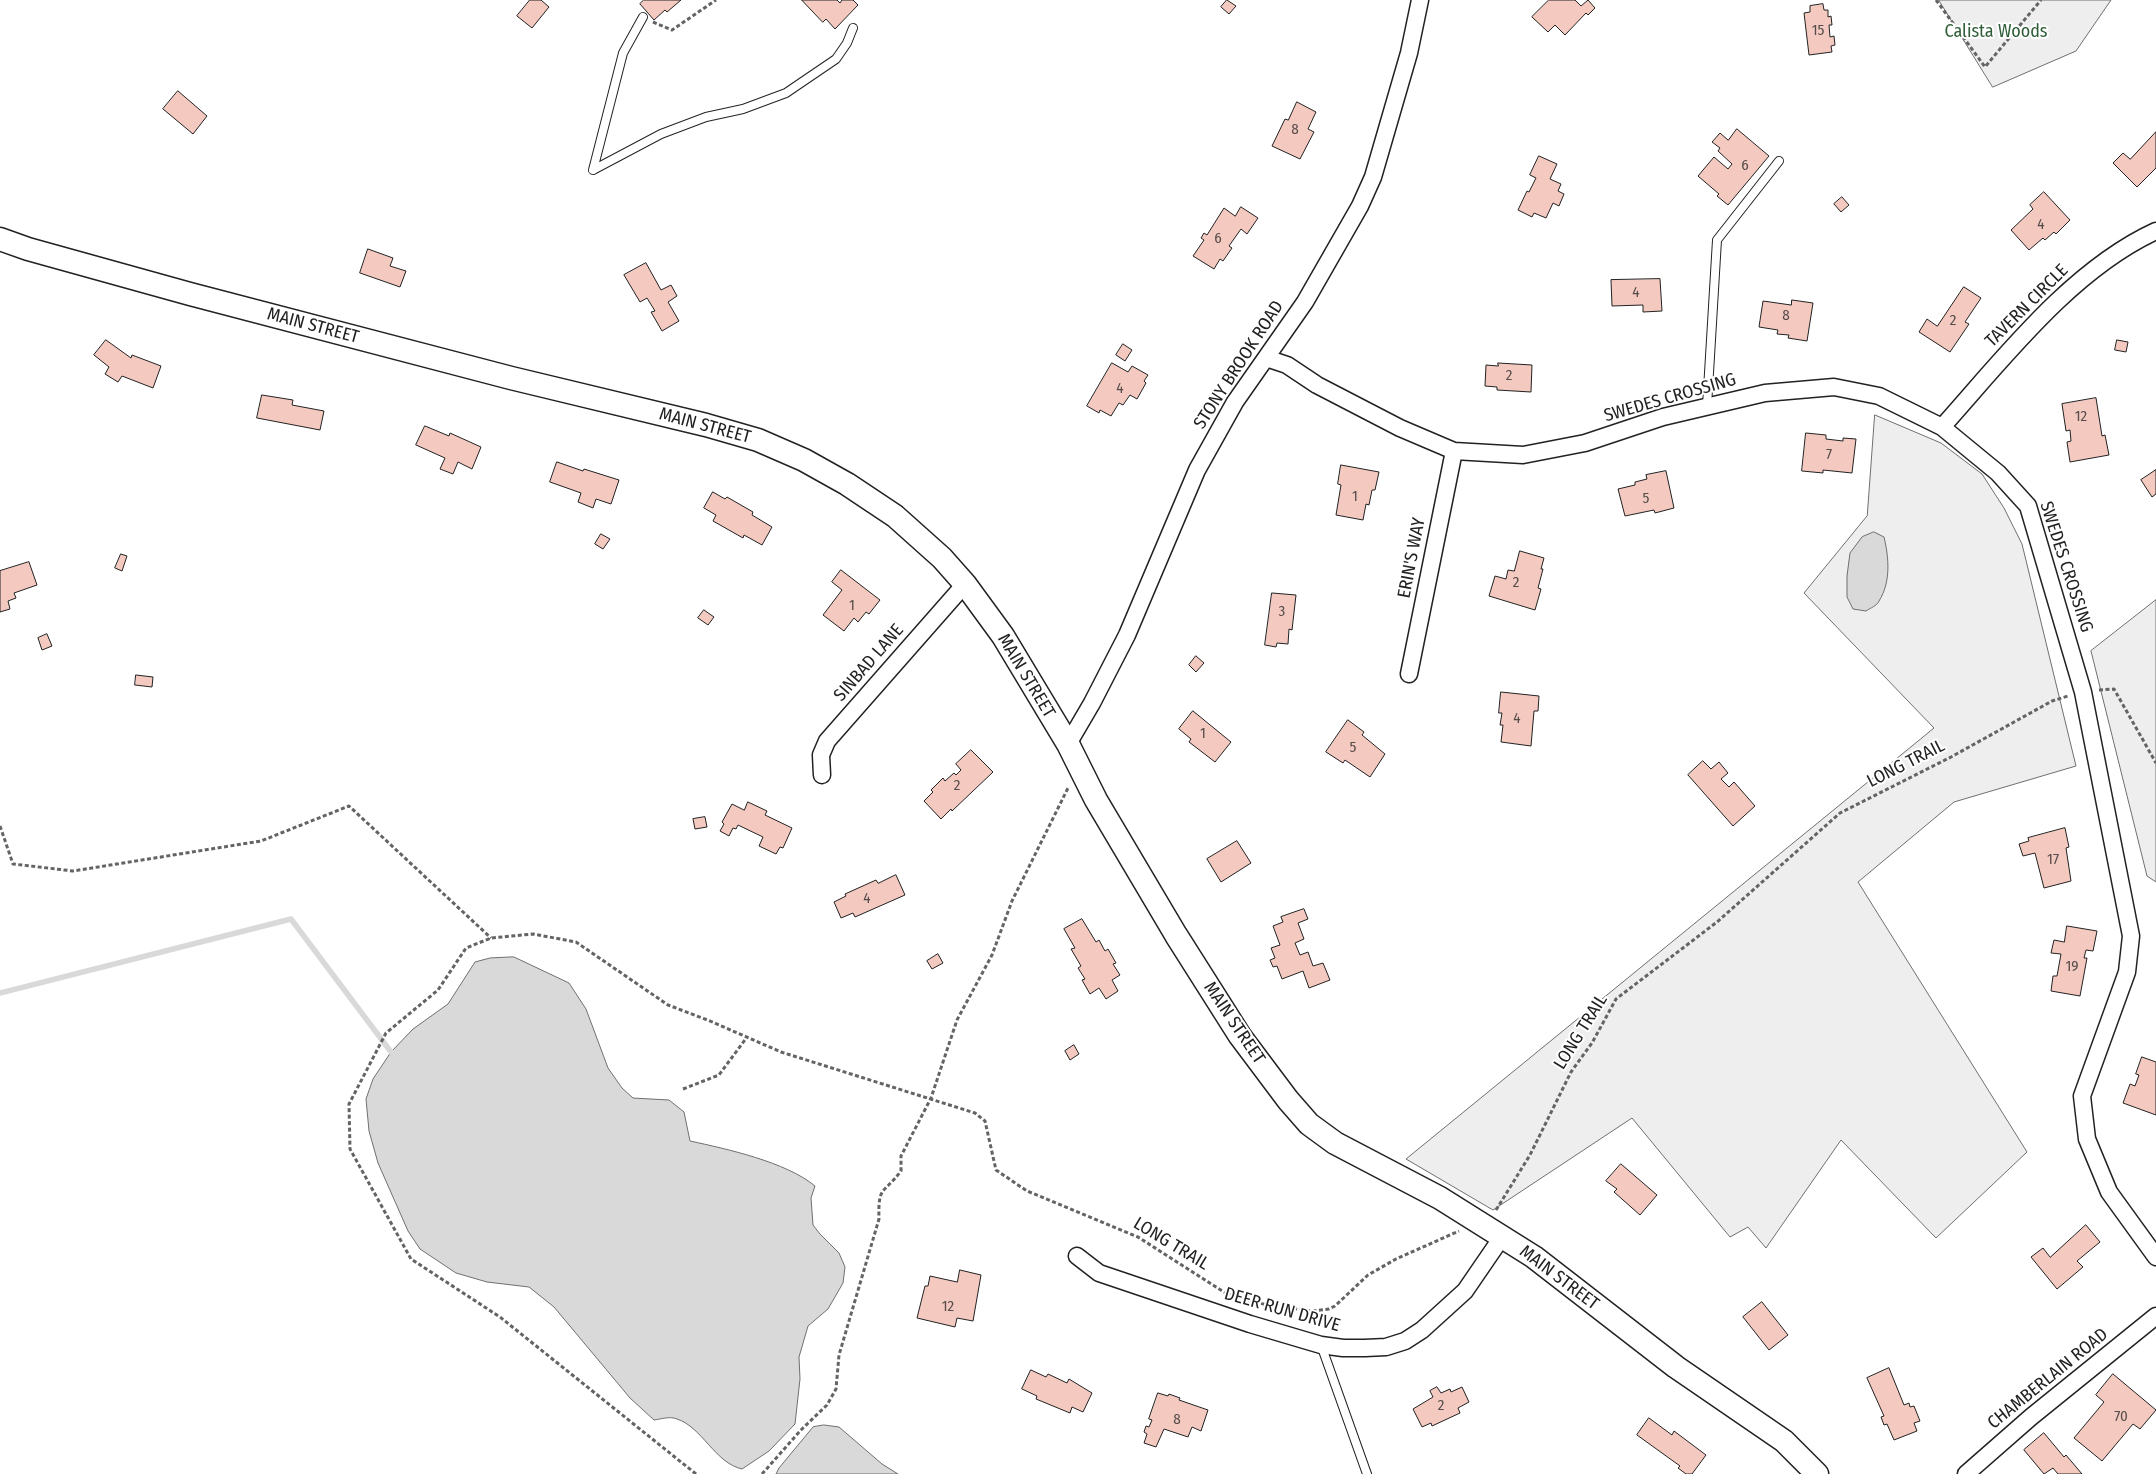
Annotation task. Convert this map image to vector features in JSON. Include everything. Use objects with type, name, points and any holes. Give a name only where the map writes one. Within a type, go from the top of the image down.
[{"type":"main road","name":"MAIN STREET","points":[[0,239],[28,249],[190,294],[511,378],[706,425],[758,440],[804,460],[847,484],[896,516],[942,558],[965,584],[1003,636],[1068,744],[1096,800],[1176,935],[1240,1036],[1288,1100],[1309,1124],[1335,1143],[1440,1198],[1534,1257],[1676,1367],[1784,1441],[1817,1474]]},
{"type":"street","name":"STONY BROOK ROAD","points":[[1068,744],[1127,636],[1197,470],[1235,402],[1305,302],[1360,206],[1373,177],[1409,53],[1420,0]]},
{"type":"street","name":"TAVERN CIRCLE","points":[[1942,427],[2026,334],[2082,279],[2120,250],[2156,231]]},
{"type":"street","name":"SWEDES CROSSING","points":[[1266,358],[1287,365],[1317,385],[1400,428],[1454,451],[1523,454],[1585,443],[1663,417],[1765,392],[1834,387],[1879,396],[1942,427],[1998,473],[2028,506],[2083,692],[2131,936],[2127,972],[2082,1096],[2087,1139],[2109,1192],[2156,1257]]},
{"type":"street","name":"ERIN'S WAY","points":[[1409,674],[1454,451]]},
{"type":"street","name":"SINBAD LANE","points":[[822,774],[821,756],[826,742],[965,584]]},
{"type":"street","name":"DEER RUN DRIVE","points":[[1077,1256],[1099,1273],[1250,1324],[1321,1344],[1343,1348],[1365,1348],[1386,1347],[1405,1341],[1422,1330],[1465,1290],[1502,1238]]},
{"type":"street","name":"CHAMBERLAIN ROAD","points":[[1966,1474],[2032,1417],[2156,1316]]},
{"type":"lane","points":[[643,18],[623,53],[593,170],[661,134],[706,117],[743,109],[786,93],[836,59],[847,43],[853,28]]},
{"type":"lane","points":[[1708,406],[1718,240],[1779,161]]},
{"type":"lane","points":[[1321,1344],[1367,1474]]},
{"type":"path","points":[[643,18],[672,30],[716,0]]},
{"type":"path","points":[[1936,0],[1985,67],[2041,0]]},
{"type":"path","name":"LONG TRAIL","points":[[931,1098],[975,1113],[985,1121],[996,1170],[1027,1191],[1138,1237],[1227,1294],[1267,1305],[1312,1311],[1328,1309],[1335,1306],[1368,1275],[1396,1259],[1457,1232],[1496,1210],[1530,1155],[1567,1080],[1592,1043],[1616,999],[1717,922],[1840,813],[2052,701],[2083,692],[2114,689],[2156,762]]},
{"type":"path","points":[[762,1474],[801,1430],[827,1405],[836,1389],[839,1355],[880,1219],[879,1202],[881,1192],[901,1170],[901,1156],[931,1098],[957,1020],[992,955],[1012,901],[1068,788],[1080,768]]},
{"type":"path","points":[[0,826],[13,864],[73,871],[261,842],[349,806],[491,938]]},
{"type":"path","points":[[696,1474],[500,1317],[411,1259],[350,1149],[349,1104],[386,1033],[438,990],[466,948],[491,938],[533,934],[576,942],[668,1005],[781,1052],[931,1098]]},
{"type":"path","points":[[683,1089],[719,1075],[747,1037]]},
{"type":"green space","name":"Calista Woods","points":[[1939,0],[2111,0],[2076,51],[1993,87]]},
{"type":"green space","points":[[1875,415],[1941,443],[1982,474],[2004,508],[2022,544],[2076,766],[1954,802],[1858,882],[2027,1152],[1936,1238],[1841,1140],[1766,1248],[1748,1227],[1730,1237],[1632,1118],[1493,1210],[1406,1159],[1934,728],[1804,593],[1867,516]]},
{"type":"green space","points":[[2156,600],[2156,882],[2147,876],[2091,651]]},
{"type":"shaded area","points":[[1874,532],[1884,537],[1886,545],[1888,570],[1886,586],[1875,606],[1866,611],[1853,609],[1847,597],[1850,553],[1862,537]]},
{"type":"shaded area","points":[[514,957],[569,983],[586,1009],[608,1068],[622,1088],[633,1098],[669,1100],[684,1112],[690,1141],[738,1152],[772,1163],[815,1186],[811,1198],[813,1225],[839,1253],[845,1267],[843,1283],[828,1309],[808,1326],[799,1357],[800,1379],[795,1424],[769,1451],[742,1469],[724,1460],[686,1423],[671,1418],[654,1420],[630,1398],[554,1307],[529,1287],[487,1282],[456,1273],[420,1249],[408,1231],[378,1163],[369,1131],[366,1099],[373,1079],[391,1052],[413,1029],[448,1004],[475,962],[490,958]]},
{"type":"shaded area","points":[[824,1425],[839,1427],[882,1464],[898,1474],[776,1474],[813,1427]]},
{"type":"building","points":[[530,0],[541,0],[549,7],[532,28],[517,16]]},
{"type":"building","points":[[644,0],[681,0],[654,20],[640,4]]},
{"type":"building","points":[[802,0],[837,0],[840,3],[842,0],[853,0],[858,5],[835,29],[826,19],[823,22]]},
{"type":"building","points":[[1227,0],[1236,6],[1229,14],[1221,7]]},
{"type":"building","points":[[1549,0],[1575,0],[1581,6],[1588,0],[1595,8],[1588,15],[1586,13],[1565,35],[1555,25],[1548,32],[1532,17]]},
{"type":"building","points":[[1823,4],[1824,10],[1828,10],[1828,17],[1831,16],[1832,25],[1829,25],[1830,37],[1834,36],[1835,45],[1831,46],[1832,52],[1809,55],[1804,13],[1810,12],[1810,6]]},
{"type":"building","points":[[178,91],[207,116],[193,134],[163,109]]},
{"type":"building","points":[[1297,102],[1316,112],[1308,129],[1314,132],[1300,159],[1272,146],[1285,119],[1288,120]]},
{"type":"building","points":[[1737,129],[1769,156],[1728,205],[1717,196],[1719,194],[1698,176],[1714,157],[1728,169],[1732,164],[1718,151],[1720,148],[1712,142],[1720,133],[1728,140]]},
{"type":"building","points":[[2156,132],[2156,168],[2137,187],[2113,163],[2123,153],[2130,159]]},
{"type":"building","points":[[1539,156],[1557,164],[1550,179],[1561,184],[1558,191],[1564,194],[1559,206],[1553,203],[1546,218],[1534,213],[1532,217],[1518,210],[1536,178],[1530,175]]},
{"type":"building","points":[[2044,192],[2070,220],[2056,234],[2054,232],[2045,240],[2043,238],[2029,250],[2011,230],[2033,209],[2030,205]]},
{"type":"building","points":[[1842,197],[1849,205],[1841,212],[1834,204]]},
{"type":"building","points":[[1241,207],[1258,218],[1247,234],[1241,229],[1229,246],[1232,248],[1223,261],[1220,259],[1214,269],[1193,256],[1204,240],[1201,238],[1204,233],[1207,235],[1224,208],[1235,216]]},
{"type":"building","points":[[368,249],[393,258],[390,266],[406,271],[400,287],[360,273]]},
{"type":"building","points":[[646,263],[661,290],[671,285],[677,296],[668,302],[679,321],[662,331],[651,312],[655,311],[647,298],[640,302],[624,275]]},
{"type":"building","points":[[1660,279],[1662,311],[1643,312],[1643,305],[1612,306],[1611,280]]},
{"type":"building","points":[[1964,287],[1981,298],[1965,322],[1969,324],[1950,352],[1919,332],[1927,319],[1937,326]]},
{"type":"building","points":[[1792,300],[1813,303],[1807,341],[1788,338],[1789,335],[1777,334],[1778,330],[1759,327],[1763,301],[1791,305]]},
{"type":"building","points":[[106,340],[131,358],[132,355],[161,366],[153,388],[122,376],[118,382],[105,374],[109,367],[94,355]]},
{"type":"building","points":[[2117,340],[2128,342],[2126,352],[2115,350]]},
{"type":"building","points":[[1123,344],[1132,350],[1125,361],[1116,355]]},
{"type":"building","points":[[1112,363],[1128,372],[1132,366],[1148,375],[1144,381],[1146,383],[1137,399],[1130,395],[1123,405],[1119,403],[1111,416],[1100,410],[1099,413],[1087,406]]},
{"type":"building","points":[[1498,363],[1532,365],[1531,392],[1497,390],[1497,387],[1485,386],[1486,365],[1498,366]]},
{"type":"building","points":[[262,395],[293,400],[292,405],[324,411],[320,430],[257,418]]},
{"type":"building","points":[[2096,398],[2102,436],[2105,435],[2109,455],[2070,462],[2067,442],[2071,441],[2070,430],[2066,431],[2062,404]]},
{"type":"building","points":[[425,426],[449,436],[450,433],[481,447],[472,469],[458,462],[453,474],[440,469],[445,458],[416,445]]},
{"type":"building","points":[[1806,433],[1826,435],[1826,439],[1843,441],[1843,438],[1856,439],[1852,473],[1823,470],[1823,473],[1802,471]]},
{"type":"building","points":[[557,462],[619,480],[611,504],[596,499],[593,508],[578,502],[581,493],[550,482]]},
{"type":"building","points":[[1341,465],[1379,472],[1369,505],[1366,504],[1363,520],[1336,515],[1341,485],[1338,484]]},
{"type":"building","points":[[2156,470],[2156,494],[2152,497],[2141,480]]},
{"type":"building","points":[[1666,471],[1674,508],[1655,513],[1654,510],[1625,516],[1618,489],[1635,485],[1635,482],[1647,479],[1646,475]]},
{"type":"building","points":[[713,492],[725,499],[727,497],[753,512],[752,515],[772,527],[762,545],[744,535],[743,538],[713,521],[716,515],[704,508]]},
{"type":"building","points":[[601,534],[610,539],[603,549],[595,544]]},
{"type":"building","points":[[1520,551],[1544,558],[1538,588],[1541,589],[1535,610],[1489,596],[1495,576],[1506,579],[1508,570],[1514,571]]},
{"type":"building","points":[[121,554],[127,556],[122,571],[115,568]]},
{"type":"building","points":[[29,562],[37,585],[14,593],[16,598],[8,601],[10,609],[0,612],[0,571]]},
{"type":"building","points":[[841,570],[880,600],[869,614],[866,612],[858,622],[854,618],[844,631],[823,615],[842,590],[832,582]]},
{"type":"building","points":[[1272,593],[1296,595],[1292,630],[1289,629],[1288,644],[1277,643],[1276,647],[1265,645]]},
{"type":"building","points":[[704,610],[714,617],[708,625],[698,618]]},
{"type":"building","points":[[47,634],[52,646],[42,650],[38,638]]},
{"type":"building","points":[[1196,656],[1204,663],[1196,672],[1189,665]]},
{"type":"building","points":[[136,675],[153,677],[152,687],[135,685]]},
{"type":"building","points":[[1501,692],[1539,696],[1538,711],[1534,711],[1531,746],[1501,742],[1503,725],[1500,725],[1502,713],[1499,713]]},
{"type":"building","points":[[1193,711],[1231,742],[1215,762],[1189,742],[1191,739],[1179,729]]},
{"type":"building","points":[[1348,720],[1364,732],[1362,735],[1385,754],[1370,777],[1345,760],[1343,763],[1326,752]]},
{"type":"building","points":[[971,750],[993,772],[941,819],[924,801],[933,792],[931,790],[943,778],[945,781],[961,770],[956,764]]},
{"type":"building","points":[[1703,761],[1711,769],[1719,762],[1728,773],[1721,779],[1729,787],[1734,782],[1755,806],[1733,826],[1688,775]]},
{"type":"building","points":[[748,802],[767,811],[765,815],[792,828],[783,848],[780,847],[776,854],[759,846],[763,837],[738,825],[736,829],[733,828],[729,836],[720,831],[724,824],[722,822],[732,804],[744,810]]},
{"type":"building","points":[[705,817],[707,827],[695,829],[693,819]]},
{"type":"building","points":[[2065,828],[2069,847],[2066,848],[2071,881],[2044,888],[2035,853],[2023,856],[2019,844],[2029,841],[2028,838]]},
{"type":"building","points":[[1237,841],[1251,863],[1221,882],[1207,859]]},
{"type":"building","points":[[896,875],[905,895],[855,917],[853,913],[841,918],[834,902],[846,896],[845,894],[876,880],[878,883]]},
{"type":"building","points":[[1304,909],[1308,919],[1298,923],[1304,939],[1295,943],[1300,955],[1308,952],[1313,966],[1323,963],[1330,980],[1309,988],[1303,971],[1282,979],[1277,966],[1273,967],[1270,960],[1275,958],[1271,948],[1280,945],[1273,926],[1283,922],[1281,917]]},
{"type":"building","points":[[1082,919],[1096,942],[1099,940],[1105,951],[1108,949],[1116,963],[1113,964],[1120,975],[1112,980],[1118,991],[1106,999],[1099,988],[1090,994],[1082,980],[1085,979],[1078,968],[1081,966],[1071,949],[1075,948],[1064,929]]},
{"type":"building","points":[[2067,926],[2097,931],[2093,951],[2086,950],[2084,958],[2087,958],[2080,996],[2051,991],[2053,976],[2057,976],[2061,954],[2051,953],[2054,940],[2064,942]]},
{"type":"building","points":[[938,954],[943,963],[932,969],[927,961]]},
{"type":"building","points":[[1074,1045],[1079,1054],[1070,1060],[1065,1051]]},
{"type":"building","points":[[2142,1057],[2156,1062],[2156,1115],[2123,1103],[2130,1084],[2135,1086],[2139,1075],[2136,1074]]},
{"type":"building","points":[[1621,1164],[1657,1195],[1640,1215],[1614,1192],[1617,1189],[1606,1181]]},
{"type":"building","points":[[2086,1225],[2100,1242],[2077,1261],[2083,1267],[2057,1289],[2031,1257],[2043,1248],[2050,1257]]},
{"type":"building","points":[[960,1270],[981,1275],[973,1321],[957,1318],[955,1327],[917,1318],[925,1286],[928,1286],[930,1276],[957,1282]]},
{"type":"building","points":[[1762,1302],[1788,1335],[1769,1350],[1743,1317]]},
{"type":"building","points":[[1889,1368],[1904,1405],[1909,1403],[1910,1407],[1914,1406],[1920,1421],[1914,1423],[1917,1431],[1894,1440],[1887,1424],[1884,1425],[1881,1417],[1884,1416],[1867,1378]]},
{"type":"building","points":[[1031,1370],[1046,1377],[1048,1374],[1067,1383],[1069,1379],[1092,1393],[1083,1412],[1072,1407],[1070,1413],[1036,1399],[1037,1396],[1022,1389]]},
{"type":"building","points":[[2113,1374],[2156,1410],[2140,1429],[2133,1424],[2102,1461],[2074,1438],[2104,1402],[2096,1395]]},
{"type":"building","points":[[1437,1387],[1441,1393],[1450,1389],[1451,1392],[1462,1387],[1469,1402],[1458,1408],[1460,1413],[1432,1426],[1431,1423],[1422,1427],[1413,1409],[1433,1397],[1430,1391]]},
{"type":"building","points":[[1158,1393],[1168,1396],[1169,1394],[1180,1398],[1179,1400],[1208,1410],[1201,1431],[1192,1427],[1188,1437],[1164,1429],[1156,1447],[1144,1443],[1147,1434],[1144,1432],[1146,1426],[1149,1427],[1152,1420],[1149,1419]]},
{"type":"building","points":[[1649,1418],[1672,1435],[1674,1431],[1706,1455],[1692,1474],[1686,1474],[1678,1468],[1680,1466],[1637,1435]]},
{"type":"building","points":[[2044,1433],[2064,1457],[2066,1455],[2082,1474],[2058,1474],[2053,1468],[2044,1474],[2024,1450]]},
{"type":"waterway","points":[[0,993],[291,919],[391,1052]]}]
